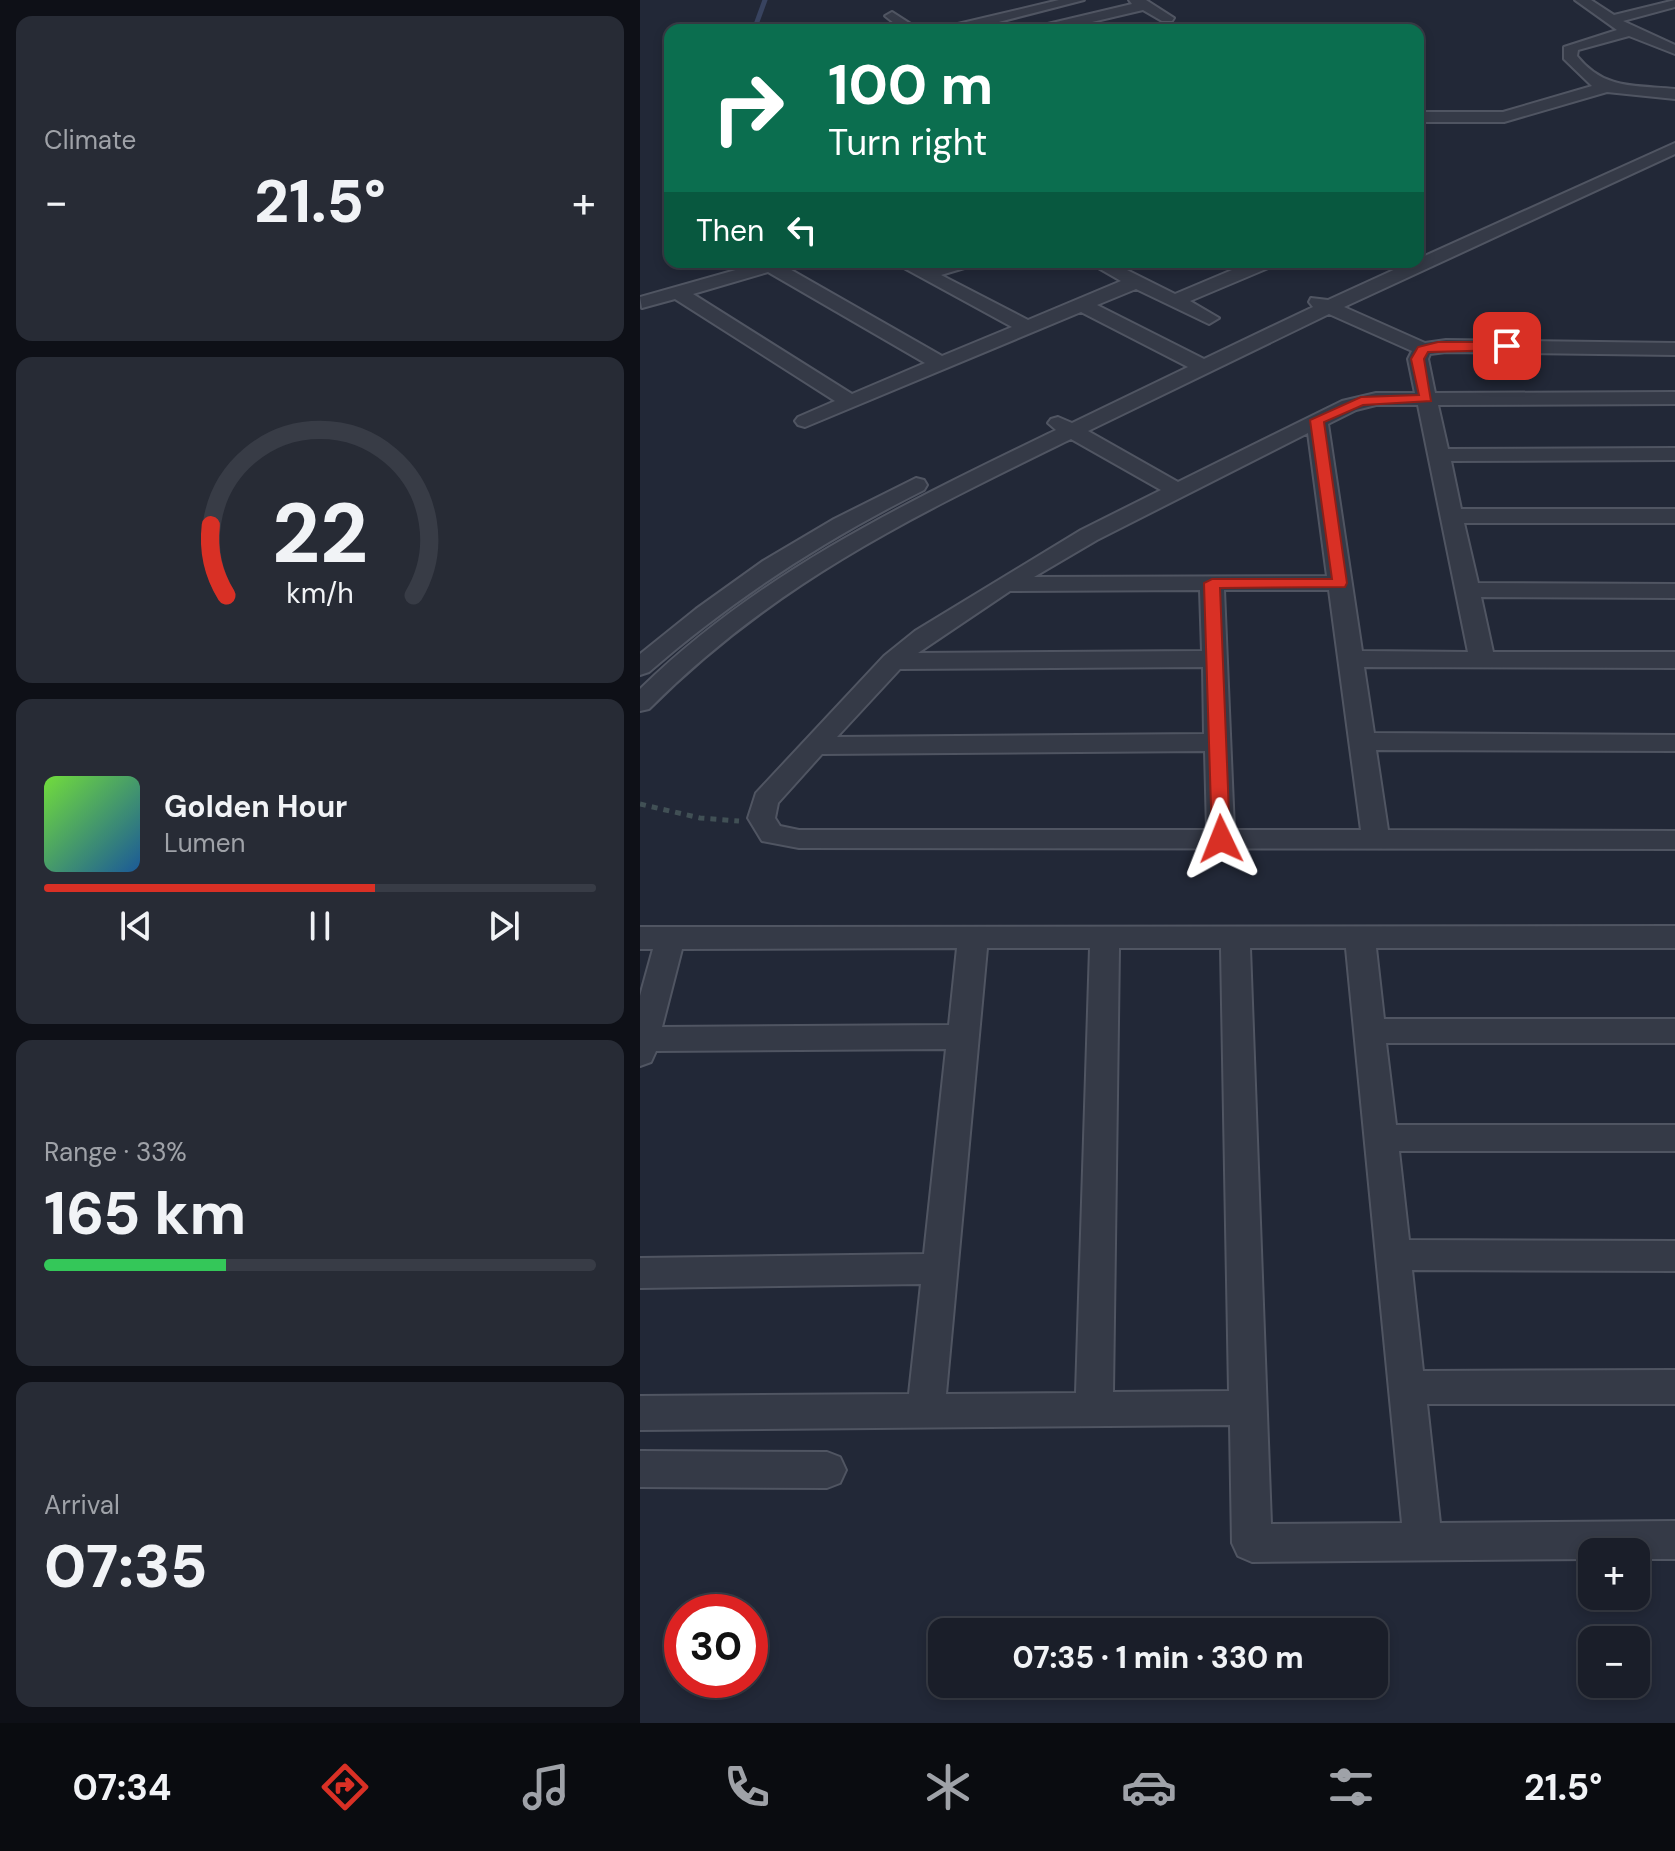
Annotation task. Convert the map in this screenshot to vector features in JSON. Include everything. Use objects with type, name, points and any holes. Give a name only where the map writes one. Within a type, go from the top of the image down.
[{"type":"street","points":[[975,24],[1077,0]]},
{"type":"street","points":[[1582,0],[1615,22],[1675,50]]},
{"type":"street","points":[[1652,0],[1571,47],[1569,56],[1593,83],[1675,94]]},
{"type":"street","points":[[1061,24],[1140,2],[1167,18]]},
{"type":"street","points":[[1615,22],[1675,3]]},
{"type":"street","points":[[892,16],[904,24]]},
{"type":"street","points":[[1615,22],[1660,23]]},
{"type":"street","points":[[1424,117],[1504,117],[1606,87]]},
{"type":"street","points":[[1424,247],[1675,134]]},
{"type":"street","points":[[1424,257],[1675,148]]},
{"type":"street","points":[[642,302],[763,268]]},
{"type":"street","points":[[784,268],[941,364]]},
{"type":"street","points":[[914,268],[1027,327]]},
{"type":"street","points":[[925,274],[945,268]]},
{"type":"street","points":[[1108,268],[1209,318]]},
{"type":"street","points":[[1174,301],[1243,268]]},
{"type":"street","points":[[1319,303],[1380,268]]},
{"type":"street","points":[[640,667],[724,598],[818,536],[880,502],[1061,424],[1399,268]]},
{"type":"street","points":[[805,421],[1135,282]]},
{"type":"street","points":[[677,292],[851,402]]},
{"type":"street","points":[[1319,303],[1423,349],[1446,346],[1675,349]]},
{"type":"street","points":[[1081,304],[1196,363]]},
{"type":"street","points":[[1423,349],[1418,359],[1482,659]]},
{"type":"street","points":[[1675,398],[1361,401],[1317,420],[1176,490],[1005,584],[924,636],[893,661],[766,799],[760,820],[772,834],[783,838],[1675,840]]},
{"type":"street","points":[[1317,420],[1376,840]]},
{"type":"street","points":[[1061,424],[1176,490]]},
{"type":"street","points":[[640,703],[697,650],[749,608],[840,547],[1061,424]]},
{"type":"street","points":[[1438,455],[1675,454]]},
{"type":"street","points":[[1451,516],[1675,516]]},
{"type":"street","points":[[1212,583],[1221,839]]},
{"type":"street","points":[[1005,584],[1340,583]]},
{"type":"street","points":[[1468,590],[1675,591]]},
{"type":"street","points":[[724,598],[749,608]]},
{"type":"street","points":[[893,661],[1215,659]]},
{"type":"street","points":[[1351,659],[1675,660]]},
{"type":"street","points":[[1362,741],[1675,743]]},
{"type":"street","points":[[815,746],[1217,742]]},
{"type":"street","points":[[1235,937],[1252,1543],[1675,1540]]},
{"type":"street","points":[[1360,937],[1423,1542]]},
{"type":"street","points":[[963,1037],[642,1046],[655,938],[1675,937]]},
{"type":"street","points":[[926,1411],[973,938]]},
{"type":"street","points":[[1094,1410],[1105,938]]},
{"type":"street","points":[[1370,1031],[1675,1031]]},
{"type":"street","points":[[1381,1138],[1675,1138]]},
{"type":"street","points":[[1393,1255],[1675,1256]]},
{"type":"street","points":[[640,1273],[940,1269]]},
{"type":"street","points":[[1406,1388],[1675,1387]]},
{"type":"street","points":[[640,1413],[1248,1408]]},
{"type":"street","points":[[640,1469],[827,1470]]},
{"type":"path","points":[[640,804],[721,821],[760,820]]},
{"type":"waterway","points":[[756,24],[765,0]]},
{"type":"route","points":[[1221,839],[1212,583],[1340,583],[1317,420],[1361,401],[1426,398],[1418,359],[1423,349],[1438,346],[1507,346]]}]
